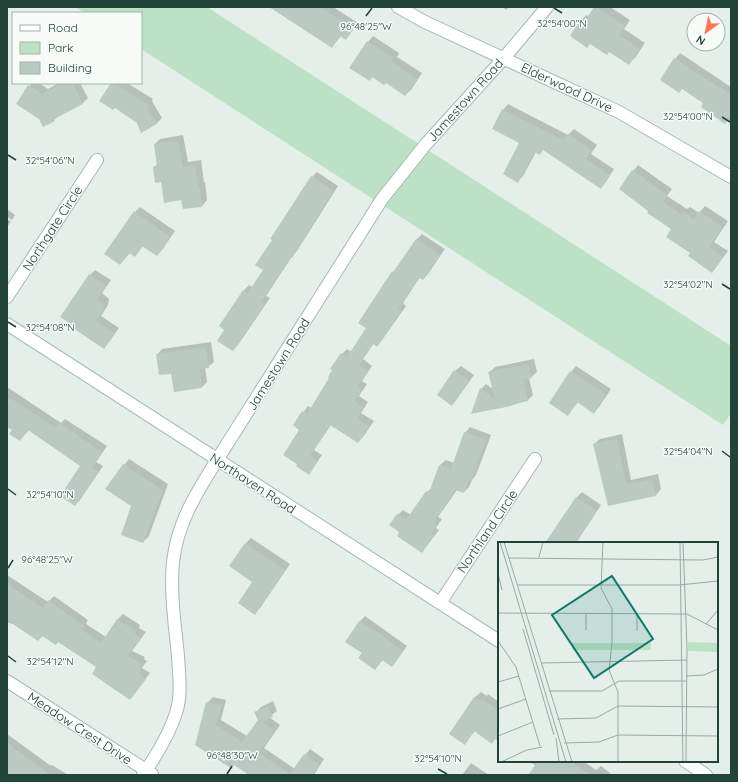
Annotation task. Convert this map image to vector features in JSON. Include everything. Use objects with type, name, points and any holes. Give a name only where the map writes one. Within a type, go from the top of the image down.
[{"type":"street","name":"Elderwood Drive","points":[[398,7],[424,22],[619,112],[731,177]]},
{"type":"street","name":"Jamestown Road","points":[[148,774],[166,738],[176,712],[180,684],[172,588],[173,562],[179,530],[192,501],[382,199],[426,144],[504,58],[547,7]]},
{"type":"street","name":"Northgate Circle","points":[[7,297],[97,160]]},
{"type":"street","name":"Northaven Road","points":[[7,324],[498,640]]},
{"type":"street","name":"Northland Circle","points":[[440,603],[535,459]]},
{"type":"street","name":"Meadow Crest Drive","points":[[7,680],[148,774]]},
{"type":"street","points":[[686,762],[706,775]]},
{"type":"green space","points":[[75,7],[207,7],[731,346],[731,413],[723,425],[142,50],[142,12],[83,12]]},
{"type":"building","points":[[269,7],[320,7],[353,29],[346,40],[340,36],[332,48]]},
{"type":"building","points":[[594,7],[625,26],[619,35],[640,49],[629,65],[609,52],[607,55],[590,44],[587,48],[570,36],[580,20],[584,22]]},
{"type":"building","points":[[367,41],[394,59],[392,62],[417,79],[405,96],[386,83],[384,85],[372,77],[370,81],[349,68]]},
{"type":"building","points":[[674,58],[731,95],[731,115],[725,124],[701,107],[703,103],[682,89],[679,93],[660,80]]},
{"type":"building","points":[[60,84],[73,84],[83,104],[54,119],[55,121],[43,127],[39,119],[16,104],[28,85],[42,94]]},
{"type":"building","points":[[110,84],[116,84],[149,105],[147,107],[157,124],[141,133],[137,123],[115,108],[113,110],[99,101]]},
{"type":"building","points":[[502,109],[563,140],[568,134],[592,150],[586,159],[610,175],[601,189],[543,150],[540,155],[534,152],[518,183],[503,174],[519,143],[492,129]]},
{"type":"building","points":[[178,140],[183,167],[195,165],[200,187],[202,207],[183,209],[181,200],[164,203],[161,182],[155,183],[153,167],[157,166],[154,144]]},
{"type":"building","points":[[632,170],[667,195],[663,202],[681,214],[683,212],[694,219],[699,211],[723,227],[709,247],[723,257],[712,273],[688,256],[690,253],[666,237],[671,229],[647,213],[648,211],[619,189]]},
{"type":"building","points":[[311,176],[333,191],[292,258],[291,257],[261,302],[265,304],[233,351],[217,341],[224,330],[219,326],[243,290],[248,293],[263,270],[255,265]]},
{"type":"building","points":[[134,211],[170,237],[157,256],[142,246],[135,257],[129,253],[120,265],[104,254]]},
{"type":"building","points":[[416,239],[440,255],[423,280],[419,278],[398,309],[401,311],[377,347],[373,344],[359,365],[368,371],[357,387],[362,390],[354,401],[364,408],[357,418],[369,427],[358,443],[330,425],[310,456],[318,461],[309,475],[296,466],[297,464],[283,455],[299,430],[293,425],[302,411],[307,414],[329,378],[328,377],[332,370],[330,369],[341,353],[347,357],[366,328],[358,323],[392,271],[393,272]]},
{"type":"building","points":[[89,274],[106,286],[97,299],[104,305],[103,311],[96,321],[115,334],[104,349],[67,324],[68,322],[60,317]]},
{"type":"building","points":[[206,347],[209,368],[200,369],[202,388],[174,392],[171,374],[159,375],[156,354]]},
{"type":"building","points":[[528,364],[532,378],[523,380],[528,401],[471,414],[480,388],[495,399],[488,372]]},
{"type":"building","points":[[454,370],[469,381],[452,406],[437,395]]},
{"type":"building","points":[[570,371],[606,394],[594,414],[577,402],[568,416],[549,403]]},
{"type":"building","points":[[7,396],[56,428],[59,423],[102,452],[92,468],[98,472],[75,506],[60,496],[80,466],[28,430],[20,441],[9,434],[12,430],[7,427]]},
{"type":"building","points":[[464,432],[486,440],[471,481],[469,480],[464,493],[455,490],[434,522],[437,525],[431,534],[434,536],[422,553],[397,536],[399,532],[389,525],[397,514],[406,520],[426,491],[429,493],[439,465],[451,469]]},
{"type":"building","points":[[617,439],[626,484],[652,479],[656,496],[608,506],[593,444]]},
{"type":"building","points":[[123,464],[163,490],[143,543],[121,535],[131,506],[105,489]]},
{"type":"building","points":[[576,497],[597,511],[576,542],[546,542]]},
{"type":"building","points":[[245,543],[285,570],[255,615],[238,603],[252,582],[229,566]]},
{"type":"building","points":[[7,584],[43,608],[48,600],[84,626],[81,629],[101,643],[117,619],[136,631],[134,633],[141,638],[127,656],[141,663],[139,665],[142,667],[138,673],[146,679],[130,700],[92,674],[96,667],[58,642],[56,645],[42,636],[38,641],[7,620]]},
{"type":"building","points":[[359,621],[383,636],[403,652],[392,667],[382,660],[375,670],[358,658],[362,653],[345,642]]},
{"type":"building","points":[[474,697],[481,701],[482,699],[498,710],[498,741],[495,739],[492,744],[474,731],[465,745],[449,734]]},
{"type":"building","points":[[206,702],[222,705],[216,725],[242,742],[258,720],[254,712],[268,706],[273,717],[262,722],[275,730],[259,753],[290,774],[304,754],[320,765],[313,775],[249,775],[234,765],[232,769],[195,745]]},
{"type":"building","points":[[7,743],[51,775],[7,775]]},
{"type":"building","points":[[537,762],[571,762],[590,775],[528,775]]}]
